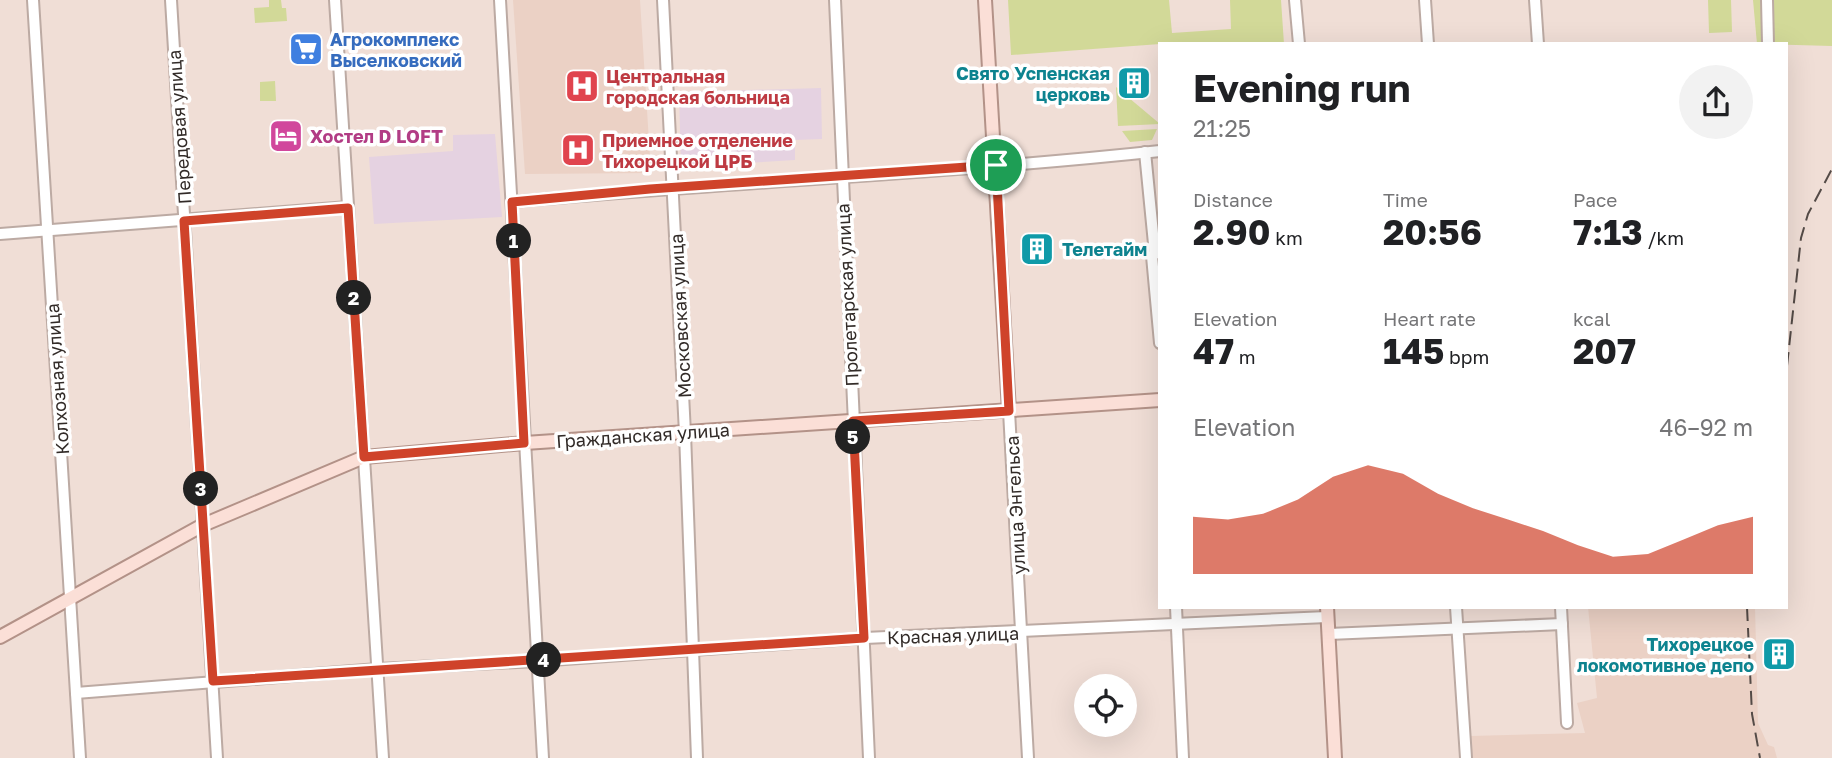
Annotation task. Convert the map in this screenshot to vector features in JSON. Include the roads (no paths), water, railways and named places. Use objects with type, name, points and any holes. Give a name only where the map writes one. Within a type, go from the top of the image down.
[{"type":"main road","name":"улица Энгельса","points":[[985,0],[1009,411]]},
{"type":"main road","name":"Гражданская улица","points":[[0,637],[203,525],[364,457],[524,443],[1158,400]]},
{"type":"main road","points":[[1327,612],[1335,758]]},
{"type":"street","name":"Колхозная улица","points":[[33,0],[80,758]]},
{"type":"street","name":"Передовая улица","points":[[171,0],[218,758]]},
{"type":"street","points":[[335,0],[383,758]]},
{"type":"street","points":[[500,0],[542,758]]},
{"type":"street","name":"Московская улица","points":[[663,0],[685,433],[697,758]]},
{"type":"street","name":"Пролетарская улица","points":[[835,0],[869,758]]},
{"type":"street","points":[[1295,0],[1299,42]]},
{"type":"street","points":[[1425,0],[1428,42]]},
{"type":"street","points":[[1535,0],[1538,42]]},
{"type":"street","points":[[1768,0],[1768,42]]},
{"type":"street","points":[[512,202],[1158,151]]},
{"type":"street","points":[[1145,152],[1155,254],[1152,256],[1158,321]]},
{"type":"street","points":[[0,234],[348,208]]},
{"type":"street","name":"улица Энгельса","points":[[1009,411],[1028,758]]},
{"type":"street","points":[[1176,609],[1183,758]]},
{"type":"street","points":[[1456,609],[1466,758]]},
{"type":"street","points":[[1561,609],[1567,723]]},
{"type":"street","name":"Красная улица","points":[[76,693],[378,669],[1327,612]]},
{"type":"street","points":[[1329,634],[1562,624]]},
{"type":"railway","points":[[1788,357],[1801,238],[1808,214],[1832,169]]},
{"type":"railway","points":[[1747,609],[1752,714],[1760,758]]},
{"type":"place","name":"Агрокомплекс Выселковский","points":[[306,49]]},
{"type":"place","name":"Свято Успенская церковь","points":[[1134,83]]},
{"type":"place","name":"Центральная городская больница","points":[[582,86]]},
{"type":"place","name":"Хостел D LOFT","points":[[286,136]]},
{"type":"place","name":"Приемное отделение Тихорецкой ЦРБ","points":[[578,150]]},
{"type":"place","name":"Телетайм","points":[[1037,249]]},
{"type":"place","name":"Тихорецкое локомотивное депо","points":[[1779,654]]}]
